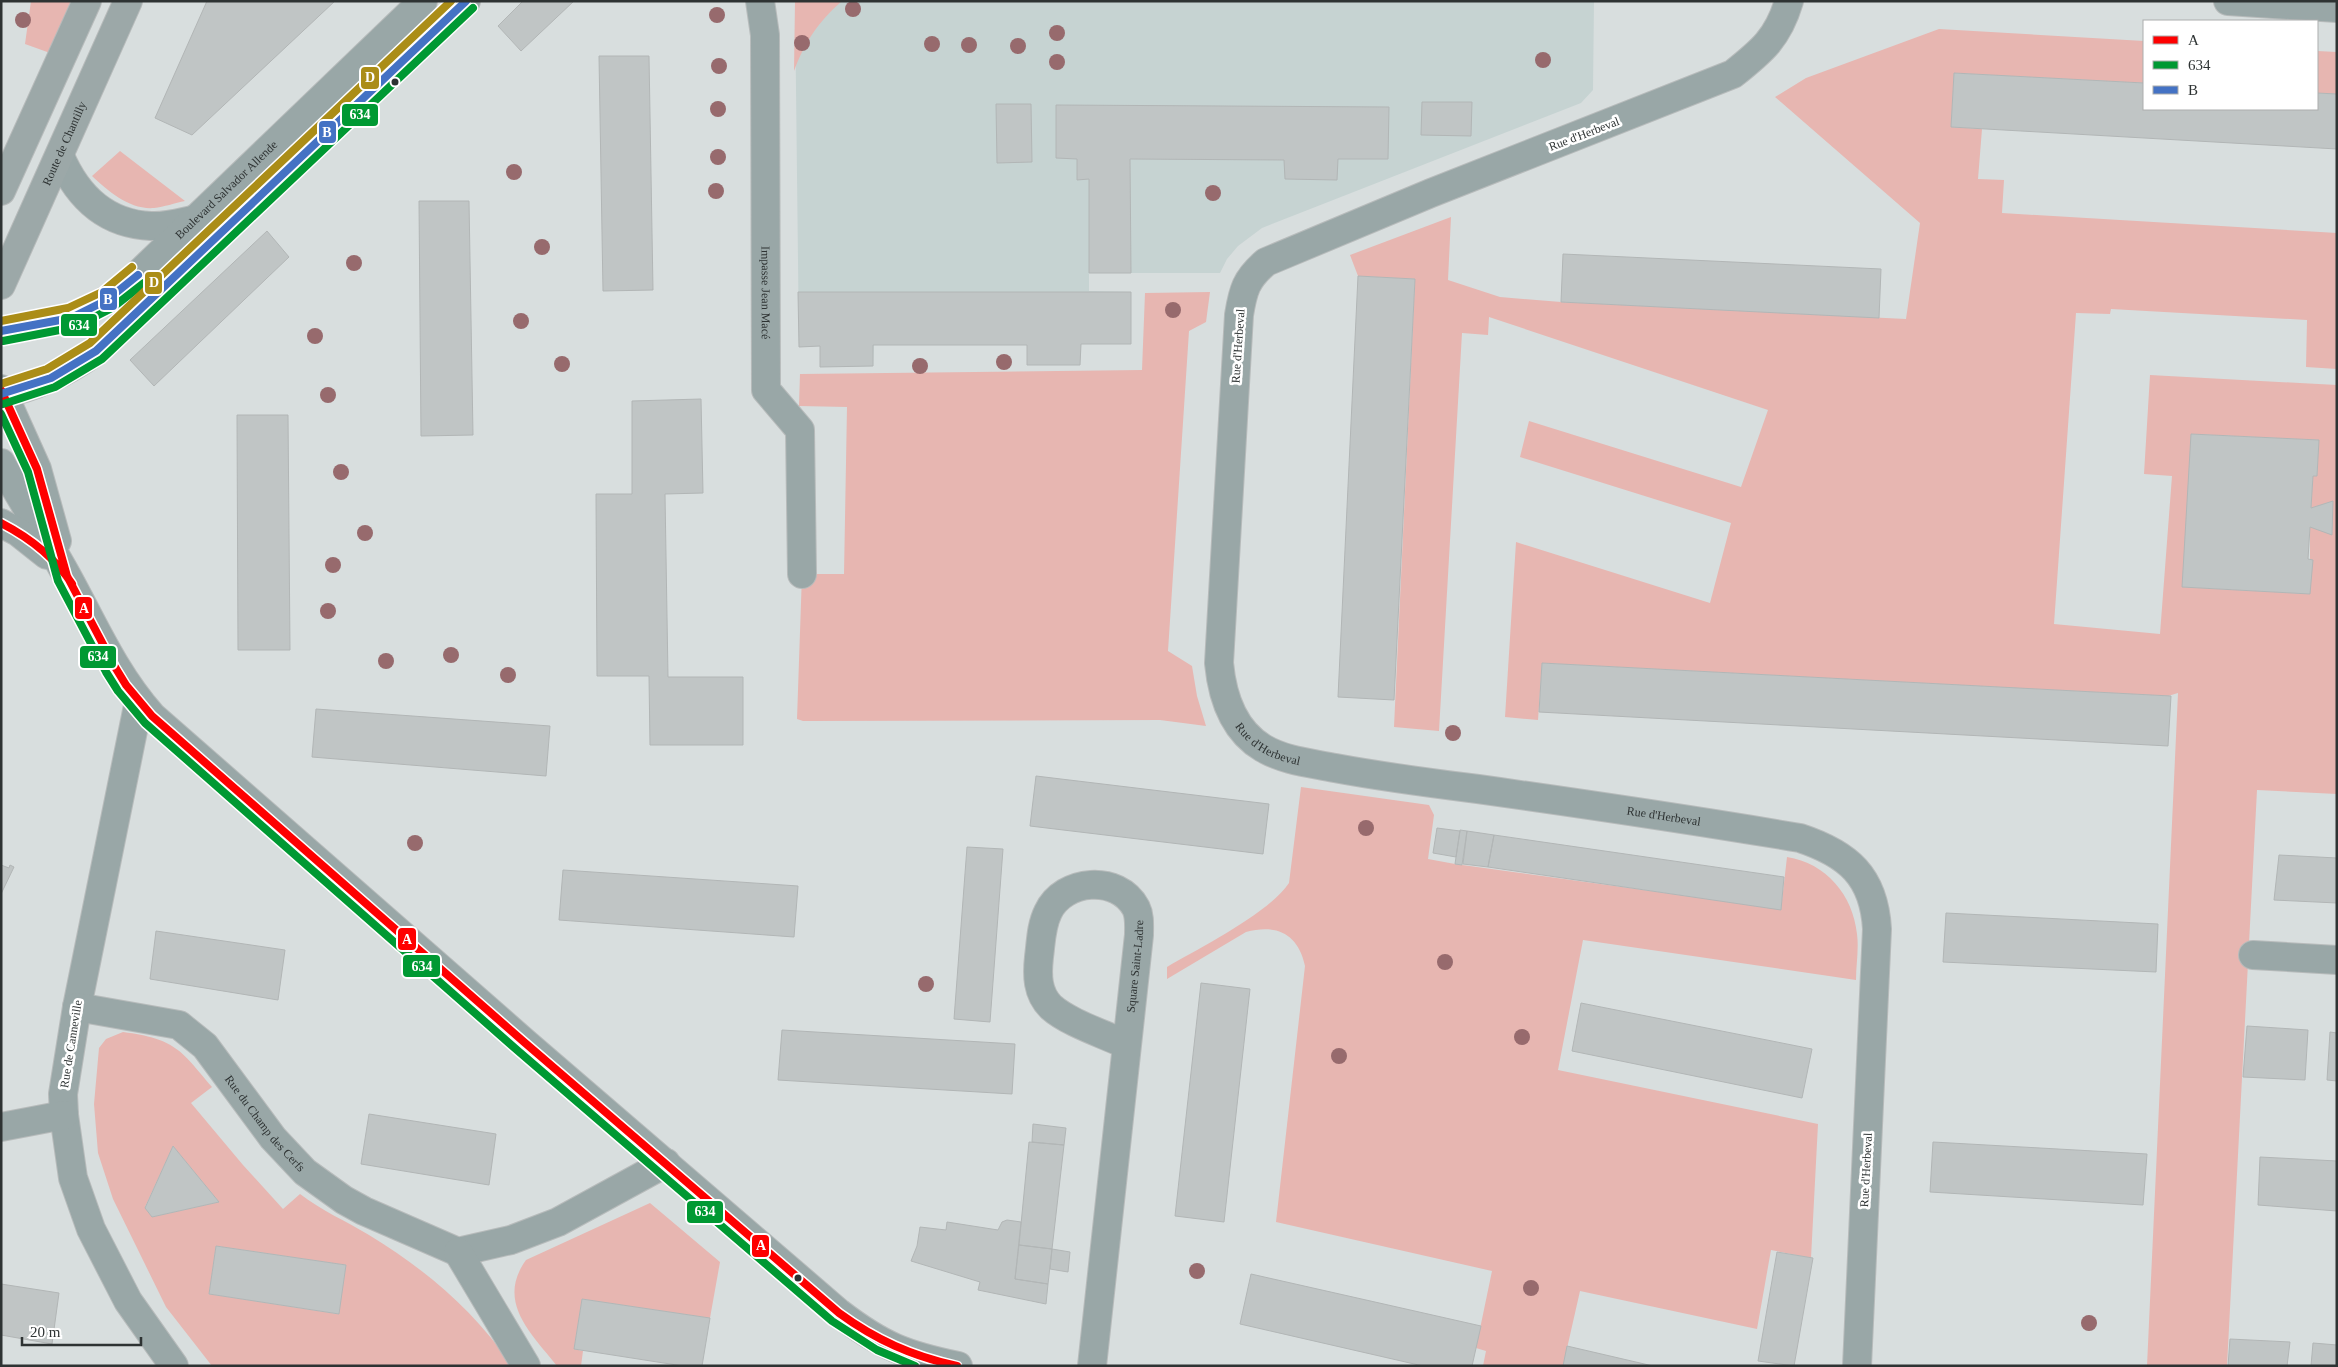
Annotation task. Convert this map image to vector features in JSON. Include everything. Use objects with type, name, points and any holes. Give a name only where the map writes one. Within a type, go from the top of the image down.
[{"type":"main road","points":[[1,191],[87,1]]},
{"type":"main road","name":"Route de Chantilly","points":[[1,285],[128,1]]},
{"type":"street","name":"Boulevard Salvador Allende","points":[[1,331],[71,318],[107,300],[124,288],[423,1]]},
{"type":"street","points":[[67,576],[37,469],[2,392],[33,386],[69,370],[102,346],[466,1]]},
{"type":"street","name":"Impasse Jean Macé","points":[[760,1],[765,35],[766,390],[800,430],[802,574]]},
{"type":"street","name":"Rue d'Herbeval","points":[[1789,1],[1784,18],[1764,50],[1734,74],[1431,193],[1266,262],[1254,272],[1246,283],[1239,315],[1219,663],[1221,686],[1227,704],[1238,723],[1261,746],[1293,760],[1409,781],[1476,789],[1800,838],[1838,853],[1853,866],[1872,893],[1876,908],[1877,929],[1857,1366]]},
{"type":"street","points":[[2228,1],[2337,8]]},
{"type":"street","points":[[60,156],[77,189],[94,206],[108,215],[152,227],[197,219]]},
{"type":"street","points":[[1,463],[67,576],[115,667],[152,716],[524,1042],[858,1328],[897,1350],[958,1366]]},
{"type":"street","points":[[1,523],[39,547],[67,576]]},
{"type":"street","name":"Rue de Canneville","points":[[139,701],[128,744],[77,1007],[63,1094],[64,1115],[73,1178],[91,1229],[128,1300],[174,1366]]},
{"type":"street","name":"Square Saint-Ladre","points":[[1092,1366],[1139,934],[1138,915],[1128,898],[1119,890],[1107,885],[1080,886],[1066,892],[1048,910],[1043,924],[1038,962],[1038,981],[1041,994],[1052,1007],[1065,1016],[1126,1044]]},
{"type":"street","points":[[2253,955],[2337,960]]},
{"type":"street","name":"Rue du Champ des Cerfs","points":[[77,1007],[166,1021],[179,1025],[205,1046],[219,1061],[273,1138],[305,1172],[344,1200],[364,1211],[458,1252]]},
{"type":"street","points":[[1,1126],[64,1115]]},
{"type":"street","points":[[526,1366],[458,1252],[511,1240],[558,1222],[666,1162]]},
{"type":"shaded area","points":[[31,1],[77,1],[50,53],[25,44]]},
{"type":"shaded area","points":[[795,1],[1594,1],[1593,90],[1581,103],[1262,228],[1238,246],[1227,259],[1220,273],[1089,273],[1089,291],[1131,292],[1131,344],[1081,344],[1080,365],[1027,365],[1027,345],[874,345],[873,366],[820,367],[820,346],[799,347]]},
{"type":"shaded area","points":[[795,1],[842,1],[813,33],[794,71]]},
{"type":"shaded area","points":[[1939,29],[2143,41],[2143,83],[1954,73],[1951,127],[1982,129],[1978,179],[2004,180],[2002,213],[2337,233],[2337,369],[2306,367],[2307,320],[2111,309],[2110,314],[2076,313],[2054,624],[2160,634],[2172,476],[2144,474],[2150,375],[2337,385],[2337,794],[2257,790],[2227,1366],[2147,1366],[2178,693],[2168,696],[1542,663],[1538,720],[1505,717],[1516,542],[1710,603],[1731,523],[1520,457],[1529,421],[1741,487],[1768,410],[1489,317],[1488,335],[1462,333],[1439,731],[1394,727],[1415,279],[1358,276],[1350,255],[1451,217],[1448,280],[1500,297],[1561,302],[1906,319],[1920,223],[1775,97],[1806,78]],"holes":[[[2192,434],[2319,440],[2317,475],[2313,476],[2311,508],[2333,501],[2332,534],[2310,527],[2310,594],[2183,587]]]},
{"type":"shaded area","points":[[2318,51],[2337,52],[2337,94],[2318,93]]},
{"type":"shaded area","points":[[120,151],[185,201],[154,208],[145,208],[128,203],[105,188],[92,176]]},
{"type":"shaded area","points":[[1210,292],[1206,322],[1189,331],[1168,651],[1192,666],[1197,696],[1206,726],[1160,720],[803,721],[797,719],[802,574],[844,574],[847,407],[799,406],[800,374],[1142,370],[1145,293]]},
{"type":"shaded area","points":[[1301,787],[1429,805],[1434,815],[1428,859],[1455,864],[1781,909],[1787,857],[1801,860],[1814,866],[1835,883],[1850,906],[1854,920],[1858,945],[1856,980],[1583,940],[1558,1070],[1818,1124],[1811,1258],[1771,1250],[1757,1329],[1580,1291],[1563,1366],[1483,1366],[1486,1351],[1476,1348],[1492,1271],[1276,1222],[1305,966],[1302,955],[1291,939],[1284,934],[1267,929],[1246,932],[1167,979],[1167,967],[1250,918],[1279,895],[1289,883]]},
{"type":"shaded area","points":[[123,1032],[154,1038],[166,1042],[175,1048],[192,1063],[212,1087],[191,1103],[283,1209],[300,1194],[317,1206],[390,1248],[429,1277],[465,1309],[498,1346],[512,1366],[212,1366],[166,1307],[113,1199],[98,1153],[94,1104],[99,1048],[106,1039]],"holes":[[[173,1146],[219,1202],[152,1217],[145,1207]],[[216,1246],[346,1265],[338,1314],[209,1294]]]},
{"type":"shaded area","points":[[650,1203],[720,1262],[710,1318],[582,1299],[574,1349],[583,1351],[581,1366],[557,1366],[528,1329],[520,1316],[516,1303],[515,1290],[518,1275],[526,1260]]},
{"type":"building","points":[[207,1],[335,1],[192,135],[155,118]]},
{"type":"building","points":[[523,1],[574,1],[521,51],[498,26]]},
{"type":"building","points":[[599,56],[649,56],[653,290],[603,291]]},
{"type":"building","points":[[1954,73],[2143,83],[2143,110],[2318,110],[2318,93],[2337,94],[2337,149],[1951,127]]},
{"type":"building","points":[[1422,102],[1472,102],[1471,136],[1421,135]]},
{"type":"building","points":[[996,104],[1031,104],[1032,162],[997,163]]},
{"type":"building","points":[[1056,105],[1389,107],[1388,159],[1338,159],[1337,180],[1285,179],[1284,160],[1130,159],[1131,273],[1089,273],[1089,179],[1077,180],[1077,159],[1056,158]]},
{"type":"building","points":[[419,201],[469,201],[473,435],[421,436]]},
{"type":"building","points":[[267,231],[289,257],[154,386],[130,360]]},
{"type":"building","points":[[1563,254],[1881,269],[1879,318],[1561,302]]},
{"type":"building","points":[[1358,276],[1415,279],[1394,700],[1338,697]]},
{"type":"building","points":[[798,292],[1131,292],[1131,344],[1081,344],[1080,365],[1027,365],[1027,345],[873,345],[873,366],[820,367],[820,346],[799,347]]},
{"type":"building","points":[[701,399],[703,493],[665,494],[668,677],[743,677],[743,745],[650,745],[649,676],[597,676],[596,494],[632,494],[632,401]]},
{"type":"building","points":[[237,415],[288,415],[290,650],[238,650]]},
{"type":"building","points":[[2191,434],[2319,440],[2317,476],[2313,476],[2311,508],[2333,501],[2332,535],[2310,527],[2308,559],[2313,560],[2310,594],[2182,587]]},
{"type":"building","points":[[1542,663],[2171,696],[2168,746],[1539,712]]},
{"type":"building","points":[[316,709],[550,726],[546,776],[312,757]]},
{"type":"building","points":[[1036,776],[1269,804],[1263,854],[1030,826]]},
{"type":"building","points":[[1437,828],[1460,831],[1456,857],[1433,853]]},
{"type":"building","points":[[1460,830],[1467,831],[1462,865],[1455,864]]},
{"type":"building","points":[[1467,831],[1494,835],[1488,867],[1463,864]]},
{"type":"building","points":[[1494,835],[1784,877],[1781,910],[1488,867]]},
{"type":"building","points":[[967,847],[1003,849],[990,1022],[954,1019]]},
{"type":"building","points":[[2279,855],[2337,858],[2337,903],[2274,900]]},
{"type":"building","points":[[1,865],[9,868],[10,865],[14,867],[1,894]]},
{"type":"building","points":[[563,870],[798,886],[794,937],[559,920]]},
{"type":"building","points":[[1946,913],[2158,924],[2156,972],[1943,962]]},
{"type":"building","points":[[156,931],[285,950],[278,1000],[150,979]]},
{"type":"building","points":[[1201,983],[1250,989],[1224,1222],[1175,1216]]},
{"type":"building","points":[[1581,1003],[1812,1049],[1802,1098],[1572,1051]]},
{"type":"building","points":[[2247,1026],[2308,1030],[2305,1080],[2243,1077]]},
{"type":"building","points":[[782,1030],[1015,1044],[1012,1094],[778,1080]]},
{"type":"building","points":[[2330,1032],[2337,1033],[2337,1081],[2327,1080]]},
{"type":"building","points":[[369,1114],[496,1134],[489,1185],[361,1164]]},
{"type":"building","points":[[1033,1124],[1066,1128],[1064,1145],[1032,1142]]},
{"type":"building","points":[[1029,1142],[1064,1145],[1052,1249],[1019,1245]]},
{"type":"building","points":[[1933,1142],[2147,1154],[2143,1205],[1930,1192]]},
{"type":"building","points":[[173,1146],[219,1202],[152,1217],[145,1208]]},
{"type":"building","points":[[2260,1157],[2337,1161],[2337,1211],[2258,1205]]},
{"type":"building","points":[[1007,1220],[1021,1222],[1015,1279],[1048,1284],[1046,1304],[978,1290],[980,1282],[911,1261],[917,1246],[920,1227],[946,1230],[947,1222],[998,1230],[1002,1222]]},
{"type":"building","points":[[1019,1245],[1052,1249],[1048,1284],[1015,1279]]},
{"type":"building","points":[[216,1246],[346,1265],[339,1314],[209,1294]]},
{"type":"building","points":[[1052,1249],[1070,1252],[1068,1272],[1050,1269]]},
{"type":"building","points":[[1777,1252],[1813,1258],[1794,1366],[1758,1361]]},
{"type":"building","points":[[1251,1274],[1481,1326],[1472,1366],[1423,1366],[1240,1324]]},
{"type":"building","points":[[1,1284],[59,1293],[52,1344],[1,1335]]},
{"type":"building","points":[[582,1299],[710,1318],[702,1366],[683,1366],[574,1349]]},
{"type":"building","points":[[2230,1339],[2290,1342],[2287,1366],[2228,1366]]},
{"type":"building","points":[[2313,1343],[2337,1345],[2337,1366],[2311,1366]]},
{"type":"building","points":[[1567,1346],[1653,1366],[1563,1366]]},
{"type":"transit line","name":"D","points":[[1,384],[47,369],[90,343],[451,1]]},
{"type":"transit line","name":"B","points":[[1,394],[51,378],[96,351],[466,1]]},
{"type":"transit line","name":"634","points":[[3,404],[55,387],[102,359],[473,8]]},
{"type":"transit line","name":"D","points":[[1,321],[68,308],[102,292],[132,267]]},
{"type":"transit line","name":"B","points":[[1,331],[71,318],[107,300],[138,275]]},
{"type":"transit line","name":"634","points":[[3,341],[75,327],[112,308],[144,283]]},
{"type":"transit line","name":"A","points":[[1,390],[37,469],[67,576],[115,667],[126,685],[152,716],[524,1042],[839,1313],[853,1323],[895,1346],[957,1366]]},
{"type":"transit line","name":"634","points":[[1,414],[28,472],[58,581],[106,672],[118,691],[145,723],[517,1050],[832,1321],[877,1350],[915,1366]]},
{"type":"transit line","name":"A","points":[[1,523],[41,549],[72,584]]}]
